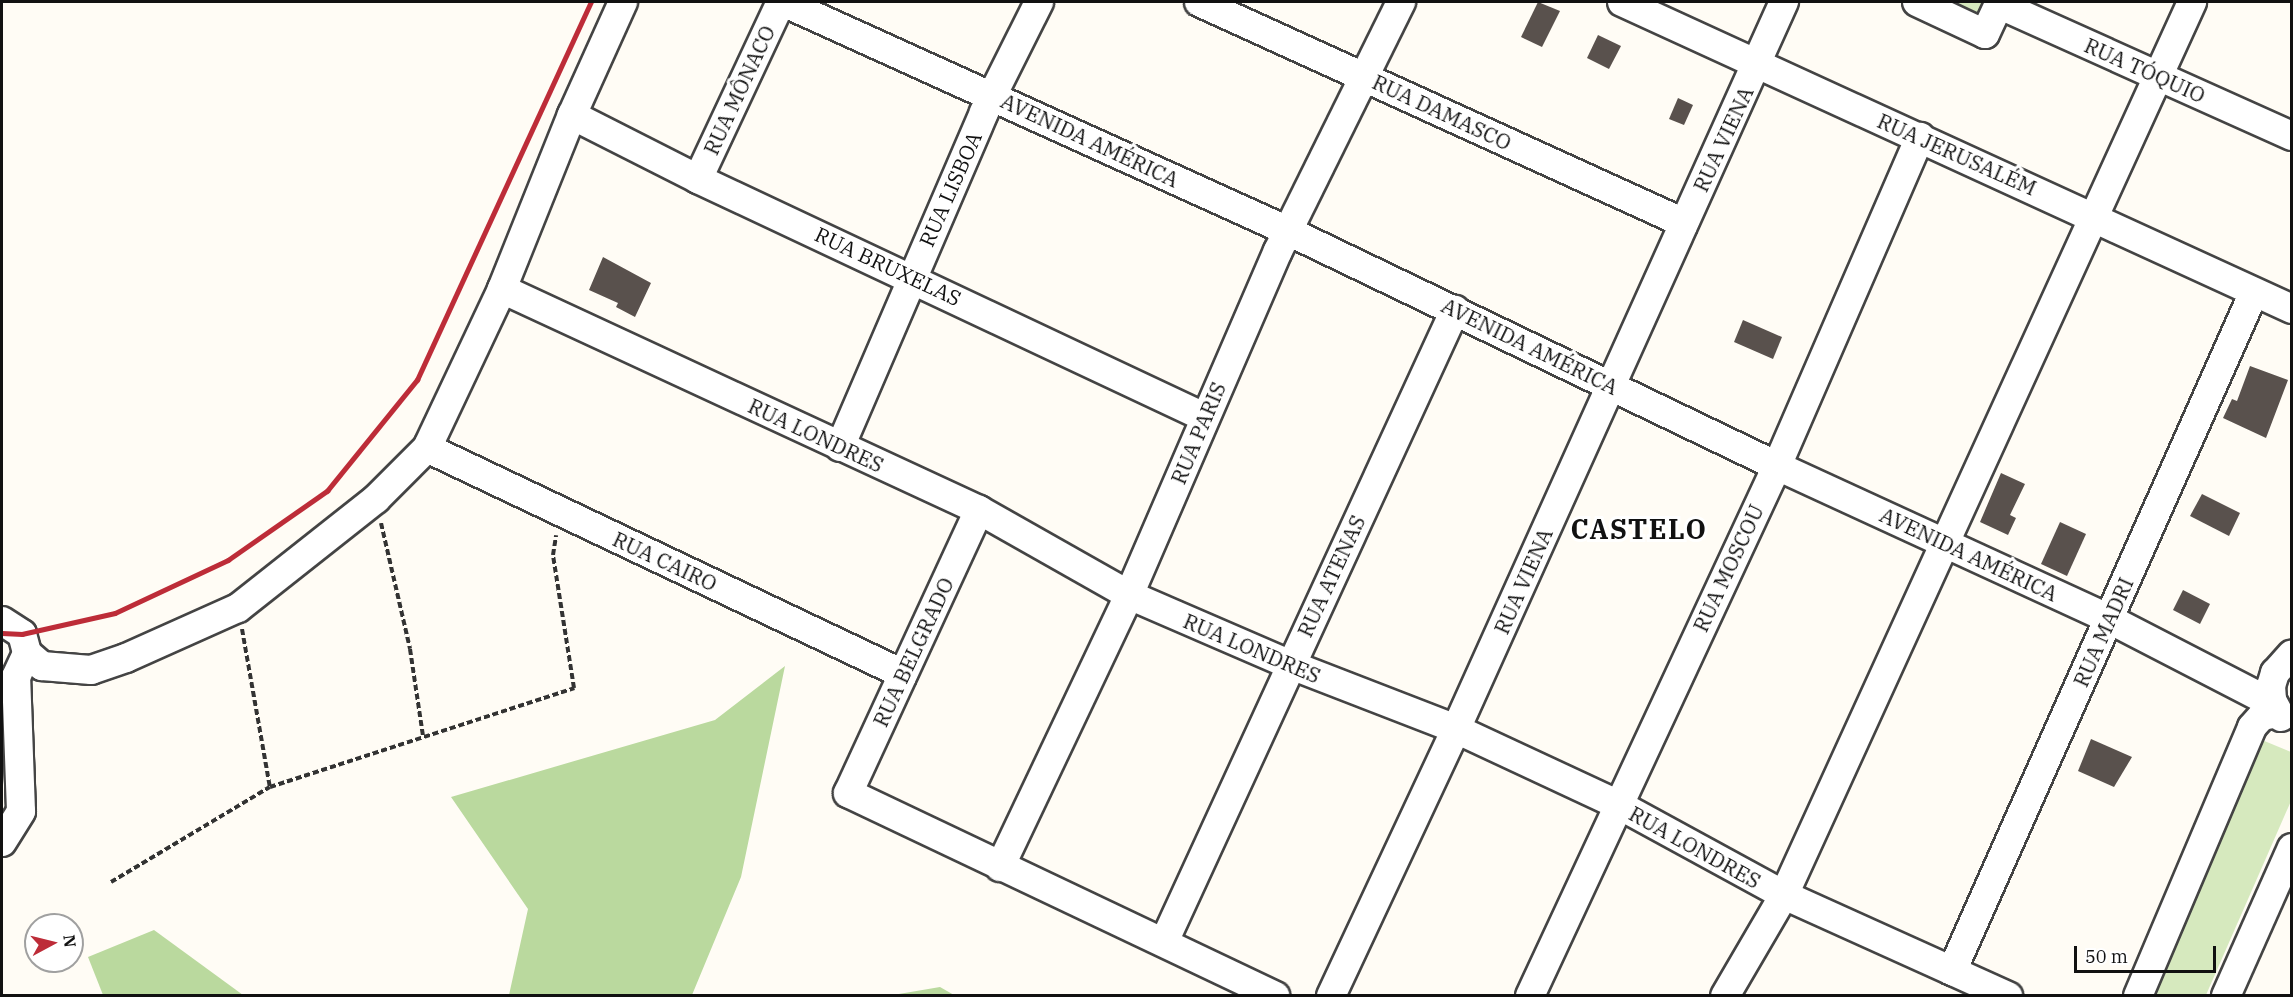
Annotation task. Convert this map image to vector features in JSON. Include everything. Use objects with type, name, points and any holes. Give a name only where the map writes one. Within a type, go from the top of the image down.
[{"type":"street","points":[[5,624],[22,634],[27,654],[42,666],[91,670],[238,608],[376,499],[427,448],[502,289],[572,115],[623,2]]},
{"type":"street","name":"AVENIDA AMÉRICA","points":[[782,2],[1288,231],[1777,466],[2109,619],[2260,698],[2280,713]]},
{"type":"street","name":"RUA MÔNACO","points":[[698,179],[782,2]]},
{"type":"street","name":"RUA LISBOA","points":[[840,447],[912,276],[993,96],[1039,2]]},
{"type":"street","name":"RUA DAMASCO","points":[[1199,2],[1684,223]]},
{"type":"street","name":"RUA PARIS","points":[[1000,867],[1129,595],[1204,417],[1288,231],[1401,2]]},
{"type":"street","name":"RUA JERUSALÉM","points":[[1622,2],[2094,216],[2292,309]]},
{"type":"street","name":"RUA VIENA","points":[[1331,996],[1456,729],[1784,2]]},
{"type":"street","points":[[1917,2],[1985,34],[1999,3]]},
{"type":"street","points":[[1725,996],[1784,895],[2192,2]]},
{"type":"street","name":"RUA TÓQUIO","points":[[1999,3],[2159,78],[2292,136]]},
{"type":"street","name":"RUA BRUXELAS","points":[[572,115],[698,179],[912,276],[1204,417]]},
{"type":"street","name":"RUA MOSCOU","points":[[1530,996],[1777,466],[1920,137]]},
{"type":"street","name":"RUA LONDRES","points":[[502,289],[979,510],[1129,595],[1291,665],[1456,729],[1619,805],[1784,895],[2008,996]]},
{"type":"street","name":"RUA MADRI","points":[[1952,971],[2254,292]]},
{"type":"street","name":"RUA ATENAS","points":[[1164,942],[1455,310]]},
{"type":"street","name":"RUA CAIRO","points":[[427,448],[903,674]]},
{"type":"street","name":"RUA BELGRADO","points":[[979,510],[848,793],[1000,867]]},
{"type":"street","points":[[2,842],[21,812],[16,677],[27,654]]},
{"type":"street","points":[[2139,996],[2252,726],[2262,716],[2280,713],[2275,673],[2292,654]]},
{"type":"street","points":[[2226,996],[2292,848]]},
{"type":"street","points":[[1000,867],[1275,996]]},
{"type":"path","points":[[376,499],[410,649],[423,736]]},
{"type":"path","points":[[111,882],[270,787],[574,688],[553,555],[559,510]]},
{"type":"path","points":[[238,608],[270,787]]},
{"type":"green space","points":[[1944,2],[1985,2],[1978,17]]},
{"type":"green space","points":[[785,666],[741,877],[692,995],[509,995],[528,909],[451,797],[715,720]]},
{"type":"green space","points":[[2262,740],[2291,752],[2291,801],[2206,995],[2151,996]]},
{"type":"green space","points":[[154,930],[243,995],[103,995],[88,957]]},
{"type":"green space","points":[[940,987],[954,995],[893,995]]},
{"type":"building","points":[[1538,2],[1560,11],[1542,47],[1521,37]]},
{"type":"building","points":[[1598,35],[1621,46],[1609,69],[1587,58]]},
{"type":"building","points":[[1678,98],[1693,105],[1684,125],[1669,119]]},
{"type":"building","points":[[603,257],[651,283],[635,317],[616,307],[618,303],[589,290]]},
{"type":"building","points":[[1743,320],[1782,337],[1773,359],[1734,342]]},
{"type":"building","points":[[2250,366],[2288,380],[2266,438],[2223,418],[2232,399],[2237,401]]},
{"type":"building","points":[[2001,473],[2025,484],[2010,515],[2016,518],[2008,535],[1980,522]]},
{"type":"building","points":[[2202,494],[2240,513],[2229,536],[2190,516]]},
{"type":"building","points":[[2060,522],[2086,534],[2067,576],[2041,564]]},
{"type":"building","points":[[2183,590],[2210,604],[2200,624],[2173,610]]},
{"type":"building","points":[[2091,739],[2132,757],[2114,787],[2078,771]]},
{"type":"railway","points":[[2,633],[22,634],[115,613],[228,560],[327,491],[417,380],[591,2]]},
{"type":"district","name":"CASTELO","points":[[1639,529]]}]
